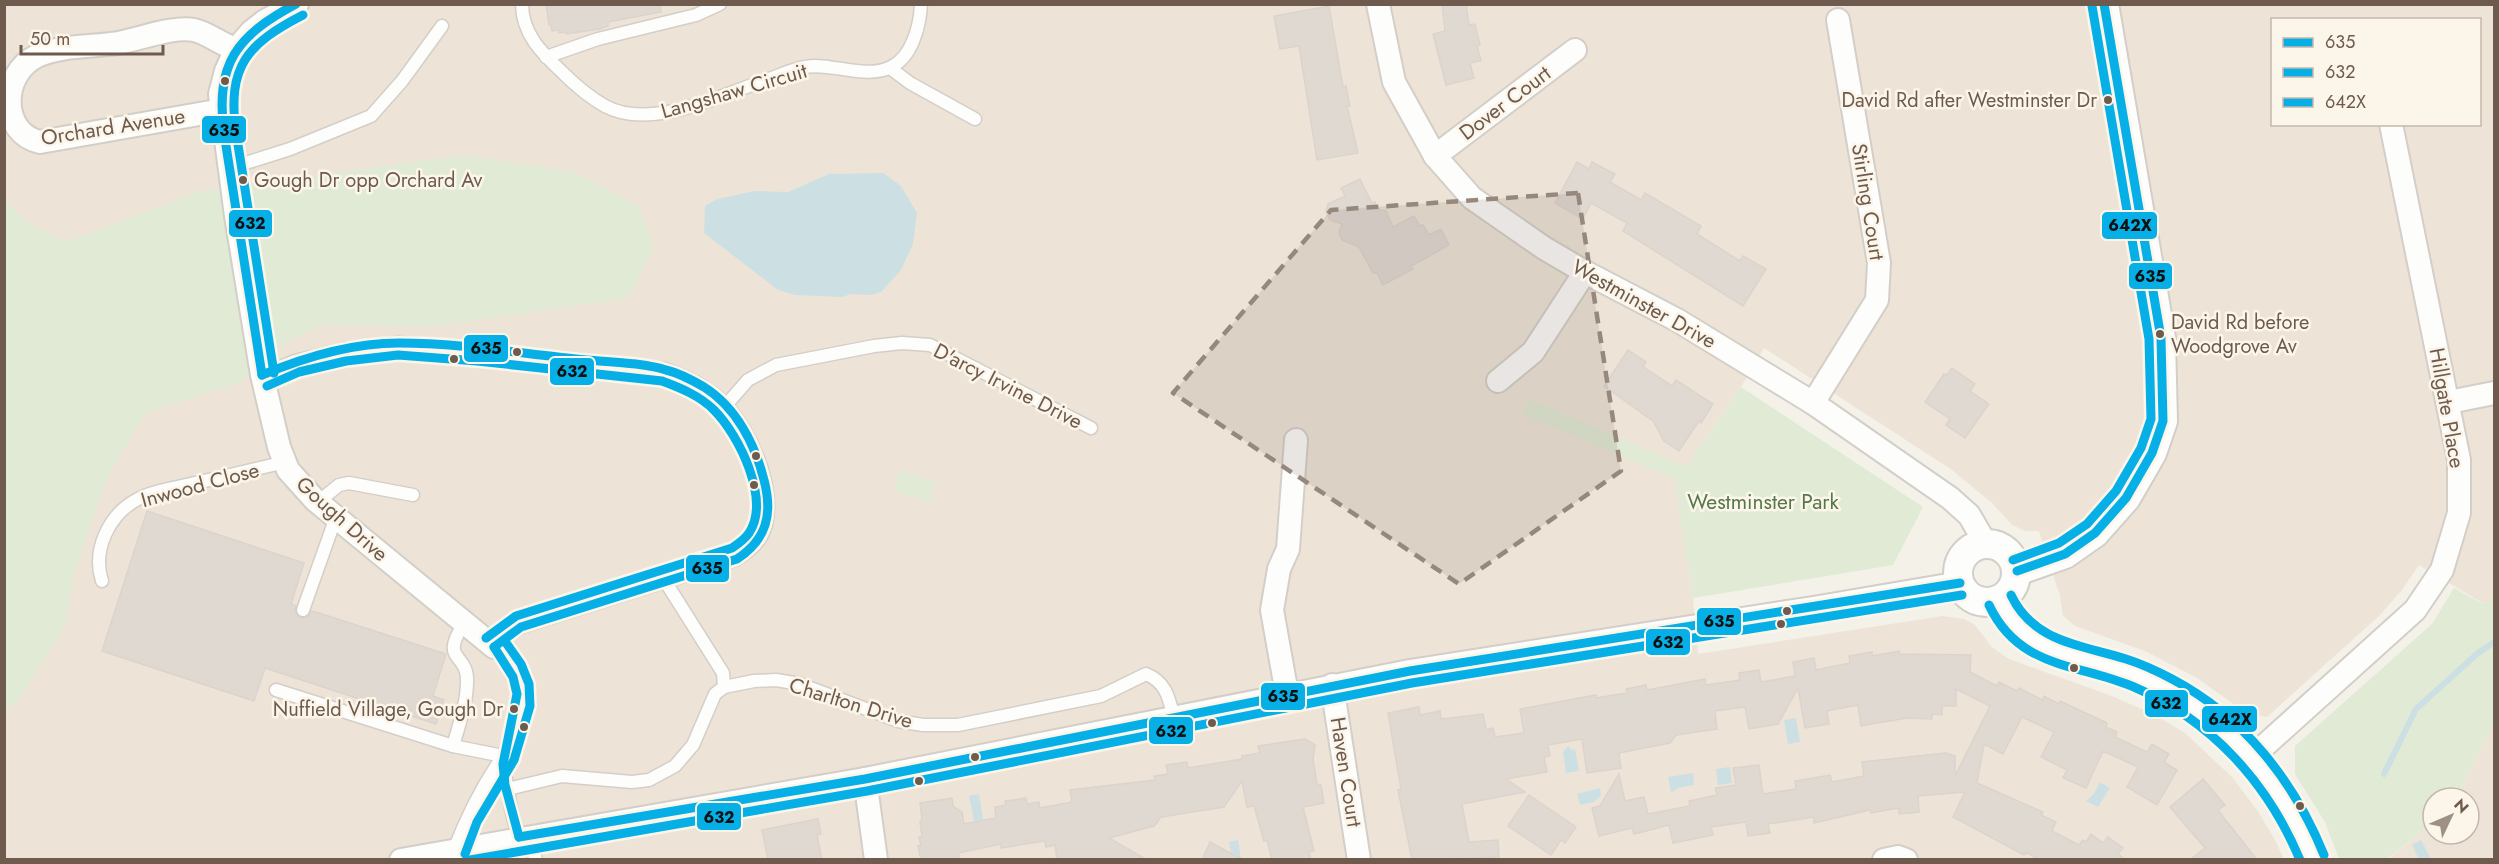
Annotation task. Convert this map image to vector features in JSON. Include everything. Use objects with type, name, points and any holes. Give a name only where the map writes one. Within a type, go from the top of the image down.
[{"type":"street","name":"Gough Drive","points":[[297,4],[265,21],[251,32],[236,49],[226,71],[220,94],[262,375],[279,447],[285,462],[301,485],[318,502],[494,647]]},
{"type":"street","name":"Westminster Drive","points":[[1378,4],[1394,82],[1435,156],[1472,198],[1544,248],[1584,272],[1677,320],[1813,403],[1950,498],[1969,515],[1986,544]]},
{"type":"street","points":[[2017,571],[2066,554],[2095,533],[2126,498],[2152,453],[2163,421],[2161,338],[2104,4]]},
{"type":"street","name":"Stirling Court","points":[[1813,403],[1877,300],[1879,263],[1838,20]]},
{"type":"street","name":"Orchard Avenue","points":[[222,110],[40,142],[27,140],[8,120],[6,93],[10,78],[22,67],[36,56],[53,51],[117,43],[183,29],[197,31],[221,45],[236,49]]},
{"type":"street","name":"Dover Court","points":[[1435,156],[1575,50]]},
{"type":"street","name":"Hillgate Place","points":[[2252,757],[2415,610],[2442,570],[2459,513],[2459,460],[2449,402],[2391,126]]},
{"type":"street","points":[[1498,381],[1533,352],[1584,272]]},
{"type":"street","points":[[2449,402],[2494,393]]},
{"type":"street","points":[[1287,694],[1272,610],[1279,569],[1288,549],[1296,440]]},
{"type":"street","points":[[1986,544],[2003,549],[2014,562],[2017,571],[2013,588],[2000,600],[1991,602],[1972,598],[1960,583],[1958,574],[1963,557],[1977,546],[1986,544]]},
{"type":"street","points":[[402,859],[865,779],[1332,685],[1960,583]]},
{"type":"street","points":[[2000,600],[2007,615],[2020,631],[2040,645],[2138,676],[2174,694],[2216,724],[2252,757],[2273,784],[2292,815],[2313,860]]},
{"type":"street","name":"Haven Court","points":[[1332,685],[1359,860]]},
{"type":"street","points":[[865,779],[876,860]]},
{"type":"street","points":[[1884,860],[1898,857],[1906,860]]},
{"type":"lane","name":"Langshaw Circuit","points":[[522,4],[522,17],[531,40],[546,57],[578,87],[607,107],[633,115],[664,115],[805,66],[836,67],[867,72],[890,68]]},
{"type":"lane","points":[[546,57],[598,39],[696,15],[720,4]]},
{"type":"lane","points":[[921,4],[918,24],[907,55],[890,68],[975,119]]},
{"type":"lane","points":[[230,168],[290,149],[371,116],[402,81],[442,26]]},
{"type":"lane","points":[[262,375],[295,361],[344,349],[398,343],[478,348],[665,369],[689,377],[726,405],[748,434],[759,457],[766,494],[767,520],[761,537],[751,550],[737,559],[521,627],[494,647]]},
{"type":"lane","name":"D'arcy Irvine Drive","points":[[726,405],[748,380],[776,365],[874,346],[902,343],[930,345],[1091,428]]},
{"type":"lane","name":"Inwood Close","points":[[102,581],[99,558],[103,543],[111,522],[128,505],[149,494],[285,462]]},
{"type":"lane","points":[[318,502],[334,488],[349,483],[413,495]]},
{"type":"lane","points":[[303,610],[336,517]]},
{"type":"lane","points":[[508,789],[562,776],[632,782],[650,780],[675,766],[693,745],[715,694],[724,687],[723,673],[665,581]]},
{"type":"lane","points":[[453,746],[462,717],[468,679],[454,653],[454,642],[465,622]]},
{"type":"lane","name":"Gough Drive","points":[[494,647],[510,670],[518,689],[518,704],[503,756],[519,837]]},
{"type":"lane","name":"Charlton Drive","points":[[724,687],[754,681],[776,680],[800,684],[898,721],[940,727],[958,726],[1101,696],[1146,674],[1156,678],[1163,685],[1174,718]]},
{"type":"lane","points":[[276,690],[453,746],[503,756],[466,817],[454,850]]},
{"type":"lane","points":[[519,837],[534,852],[536,860]]},
{"type":"highlighted area","points":[[1578,193],[1621,471],[1459,584],[1173,393],[1331,210]]},
{"type":"shaded area","points":[[5,5],[2494,5],[2494,599],[2484,604],[2419,565],[2402,590],[2380,615],[2267,717],[2246,713],[2197,678],[2145,651],[2075,626],[2063,616],[2060,596],[2039,531],[2025,531],[2012,525],[1992,503],[1952,470],[1764,348],[1741,387],[1676,484],[1693,598],[1698,654],[1943,616],[1964,619],[1974,624],[1992,647],[2009,659],[2112,696],[2155,715],[2185,733],[2232,777],[2257,810],[2284,859],[5,860]]},
{"type":"shaded area","points":[[883,173],[901,186],[917,213],[913,244],[901,270],[881,292],[871,295],[851,294],[842,297],[795,295],[778,290],[704,233],[705,206],[717,199],[755,191],[788,192],[829,174]]},
{"type":"shaded area","points":[[1796,718],[1800,742],[1788,744],[1784,720]]},
{"type":"shaded area","points":[[2494,722],[2494,859],[2387,860],[2421,833],[2421,846],[2481,846],[2481,786],[2462,786]]},
{"type":"shaded area","points":[[1568,746],[1572,750],[1575,749],[1579,771],[1566,773],[1563,752]]},
{"type":"shaded area","points":[[1730,767],[1732,783],[1718,785],[1716,769]]},
{"type":"shaded area","points":[[1693,773],[1694,785],[1677,788],[1671,792],[1668,777]]},
{"type":"shaded area","points":[[2100,782],[2110,788],[2098,807],[2086,801],[2093,795]]},
{"type":"shaded area","points":[[1600,788],[1601,796],[1594,802],[1580,805],[1577,794]]},
{"type":"shaded area","points":[[979,794],[983,820],[974,821],[969,796]]},
{"type":"shaded area","points":[[1238,840],[1241,859],[1232,859],[1229,842]]},
{"type":"shaded area","points":[[2421,840],[2421,846],[2424,846],[2431,859],[2419,859],[2412,845]]},
{"type":"green space","points":[[464,155],[574,172],[639,206],[654,249],[628,298],[431,327],[321,325],[277,347],[243,381],[145,413],[106,480],[75,569],[66,625],[17,702],[5,708],[4,198],[17,213],[33,225],[69,241],[202,191]]},
{"type":"green space","name":"Westminster Park","points":[[1741,387],[1923,507],[1893,565],[1693,598],[1675,484],[1678,480],[1522,414],[1531,400],[1687,467]]},
{"type":"green space","points":[[899,471],[935,481],[930,502],[894,492]]},
{"type":"green space","points":[[2454,588],[2483,604],[2494,599],[2494,722],[2462,786],[2421,786],[2421,832],[2387,859],[2339,859],[2325,822],[2295,774],[2295,746],[2432,624]]},
{"type":"building","points":[[546,4],[660,4],[661,12],[608,22],[608,26],[600,29],[566,34],[566,32],[559,33],[559,30],[552,31]]},
{"type":"building","points":[[1442,4],[1466,4],[1469,25],[1475,24],[1481,61],[1470,63],[1474,78],[1446,85],[1433,34],[1445,31]]},
{"type":"building","points":[[1329,6],[1343,87],[1346,86],[1350,106],[1347,106],[1358,153],[1317,160],[1299,46],[1280,49],[1274,16]]},
{"type":"building","points":[[1577,162],[1589,169],[1592,162],[1615,174],[1610,182],[1641,200],[1645,193],[1701,226],[1697,234],[1740,261],[1743,256],[1766,269],[1743,306],[1623,231],[1627,223],[1591,203],[1583,219],[1555,203]]},
{"type":"building","points":[[1360,179],[1372,203],[1375,202],[1378,209],[1386,211],[1393,227],[1414,216],[1429,235],[1441,229],[1449,245],[1411,266],[1413,269],[1383,285],[1377,273],[1373,273],[1359,247],[1342,240],[1339,233],[1342,224],[1330,220],[1326,212],[1328,204],[1345,196],[1341,188]]},
{"type":"building","points":[[1628,350],[1646,362],[1643,367],[1672,386],[1676,380],[1713,404],[1679,451],[1664,441],[1653,421],[1604,386]]},
{"type":"building","points":[[1952,368],[1975,384],[1970,391],[1989,404],[1965,438],[1946,425],[1950,419],[1925,402],[1944,374],[1947,375]]},
{"type":"building","points":[[147,511],[304,563],[291,604],[296,606],[295,612],[300,618],[308,617],[311,611],[446,654],[433,696],[444,700],[436,724],[265,668],[254,701],[102,651]]},
{"type":"building","points":[[1899,651],[1900,654],[1971,655],[1970,672],[1997,686],[1999,682],[2017,691],[2019,688],[2043,700],[2044,696],[2059,704],[2060,701],[2107,723],[2106,727],[2117,732],[2115,737],[2147,752],[2152,744],[2169,754],[2164,762],[2177,770],[2157,805],[2127,787],[2138,767],[2103,751],[2086,788],[2063,778],[2067,770],[2041,757],[2054,732],[2022,717],[2003,754],[1984,744],[1977,783],[2043,812],[2041,815],[2056,822],[2052,831],[2079,845],[2083,840],[2086,842],[2091,834],[2103,843],[2108,837],[2123,848],[2118,854],[2126,860],[2040,860],[2026,852],[2024,855],[1953,817],[1965,792],[1918,796],[1919,812],[1899,814],[1899,808],[1871,813],[1870,810],[1814,823],[1814,817],[1768,824],[1770,833],[1748,836],[1746,822],[1711,827],[1713,835],[1673,843],[1669,825],[1634,834],[1632,828],[1599,836],[1592,808],[1600,806],[1619,774],[1625,801],[1644,797],[1648,814],[1690,806],[1689,801],[1717,795],[1715,788],[1736,785],[1733,768],[1759,765],[1763,794],[1796,789],[1795,781],[1830,775],[1832,782],[1864,776],[1862,762],[1946,753],[1955,756],[1955,776],[1990,706],[1956,689],[1956,706],[1942,706],[1942,715],[1932,714],[1932,719],[1907,718],[1861,726],[1858,705],[1827,711],[1829,724],[1805,728],[1798,688],[1778,724],[1749,729],[1745,707],[1715,711],[1717,729],[1676,735],[1670,743],[1619,753],[1621,768],[1587,773],[1582,739],[1548,745],[1550,756],[1544,757],[1547,772],[1506,779],[1525,792],[1462,804],[1469,842],[1498,840],[1499,857],[1412,860],[1398,790],[1401,789],[1388,713],[1419,707],[1420,715],[1440,711],[1441,719],[1483,714],[1486,730],[1493,728],[1495,737],[1524,733],[1520,709],[1596,695],[1596,698],[1627,693],[1626,689],[1646,685],[1647,690],[1705,679],[1706,685],[1740,680],[1739,673],[1759,670],[1761,682],[1795,676],[1793,662],[1814,658],[1816,670],[1850,663],[1849,656],[1872,652],[1872,656]]},
{"type":"building","points":[[1305,739],[1315,745],[1313,759],[1317,784],[1321,785],[1324,803],[1303,807],[1314,851],[1309,852],[1311,860],[1272,860],[1254,806],[1247,807],[1242,781],[1224,807],[1161,817],[1154,826],[1109,838],[1147,860],[1057,860],[1055,845],[1046,847],[1045,841],[1001,848],[1001,844],[958,853],[960,860],[921,860],[918,846],[921,845],[919,837],[922,837],[920,803],[952,798],[953,806],[962,812],[964,824],[996,818],[995,807],[1006,805],[1005,801],[1026,798],[1027,804],[1039,802],[1040,808],[1072,802],[1070,790],[1155,780],[1154,776],[1168,774],[1166,765],[1187,762],[1188,768],[1242,759],[1242,756],[1260,753],[1258,746]]},
{"type":"building","points":[[2203,779],[2225,805],[2218,810],[2257,860],[2190,860],[2205,848],[2170,807]]},
{"type":"building","points":[[1529,795],[1576,827],[1565,843],[1561,840],[1551,855],[1508,826]]},
{"type":"building","points":[[818,819],[821,834],[817,835],[822,860],[768,860],[762,830]]},
{"type":"building","points":[[1210,842],[1243,860],[1202,860]]},
{"type":"waterway","points":[[2384,774],[2416,709],[2478,653],[2494,642]]},
{"type":"transit line","name":"635","points":[[262,375],[224,133],[223,88],[227,70],[244,41],[258,28],[296,4]]},
{"type":"transit line","name":"635","points":[[2017,571],[2065,554],[2095,533],[2126,498],[2152,453],[2163,421],[2161,338],[2104,4]]},
{"type":"transit line","name":"642X","points":[[2013,560],[2059,543],[2087,524],[2116,491],[2141,448],[2151,419],[2149,339],[2092,6]]},
{"type":"transit line","name":"632","points":[[274,373],[236,132],[235,90],[238,74],[255,47],[268,36],[303,15]]},
{"type":"transit line","name":"635","points":[[262,375],[295,362],[364,345],[399,343],[443,345],[656,367],[695,382],[726,405],[749,440],[760,466],[767,492],[765,525],[755,543],[737,559],[521,627],[494,647]]},
{"type":"transit line","name":"632","points":[[267,386],[299,372],[346,361],[398,355],[477,361],[662,381],[703,401],[724,421],[742,451],[754,486],[755,519],[746,537],[732,548],[516,616],[486,638]]},
{"type":"transit line","name":"635","points":[[519,837],[865,779],[1410,671],[1960,583]]},
{"type":"transit line","name":"632","points":[[470,860],[867,791],[1412,683],[1962,595]]},
{"type":"transit line","name":"642X","points":[[2011,595],[2020,611],[2045,632],[2076,645],[2149,668],[2198,694],[2222,712],[2244,732],[2282,777],[2298,802],[2324,855]]},
{"type":"transit line","name":"632","points":[[1989,605],[2002,626],[2016,641],[2033,653],[2051,661],[2134,687],[2188,717],[2212,736],[2254,780],[2287,832],[2300,860]]},
{"type":"transit line","name":"632","points":[[465,854],[477,822],[514,760],[530,706],[529,684],[521,664],[504,640]]},
{"type":"transit line","name":"635","points":[[494,647],[513,677],[517,694],[503,764],[505,785],[519,837]]},
{"type":"place","name":"David Rd after Westminster Dr","points":[[2108,100]]},
{"type":"place","name":"Gough Dr opp Orchard Av","points":[[243,180]]},
{"type":"place","name":"David Rd before Woodgrove Av","points":[[2160,334]]},
{"type":"place","name":"Nuffield Village, Gough Dr","points":[[514,709]]}]
